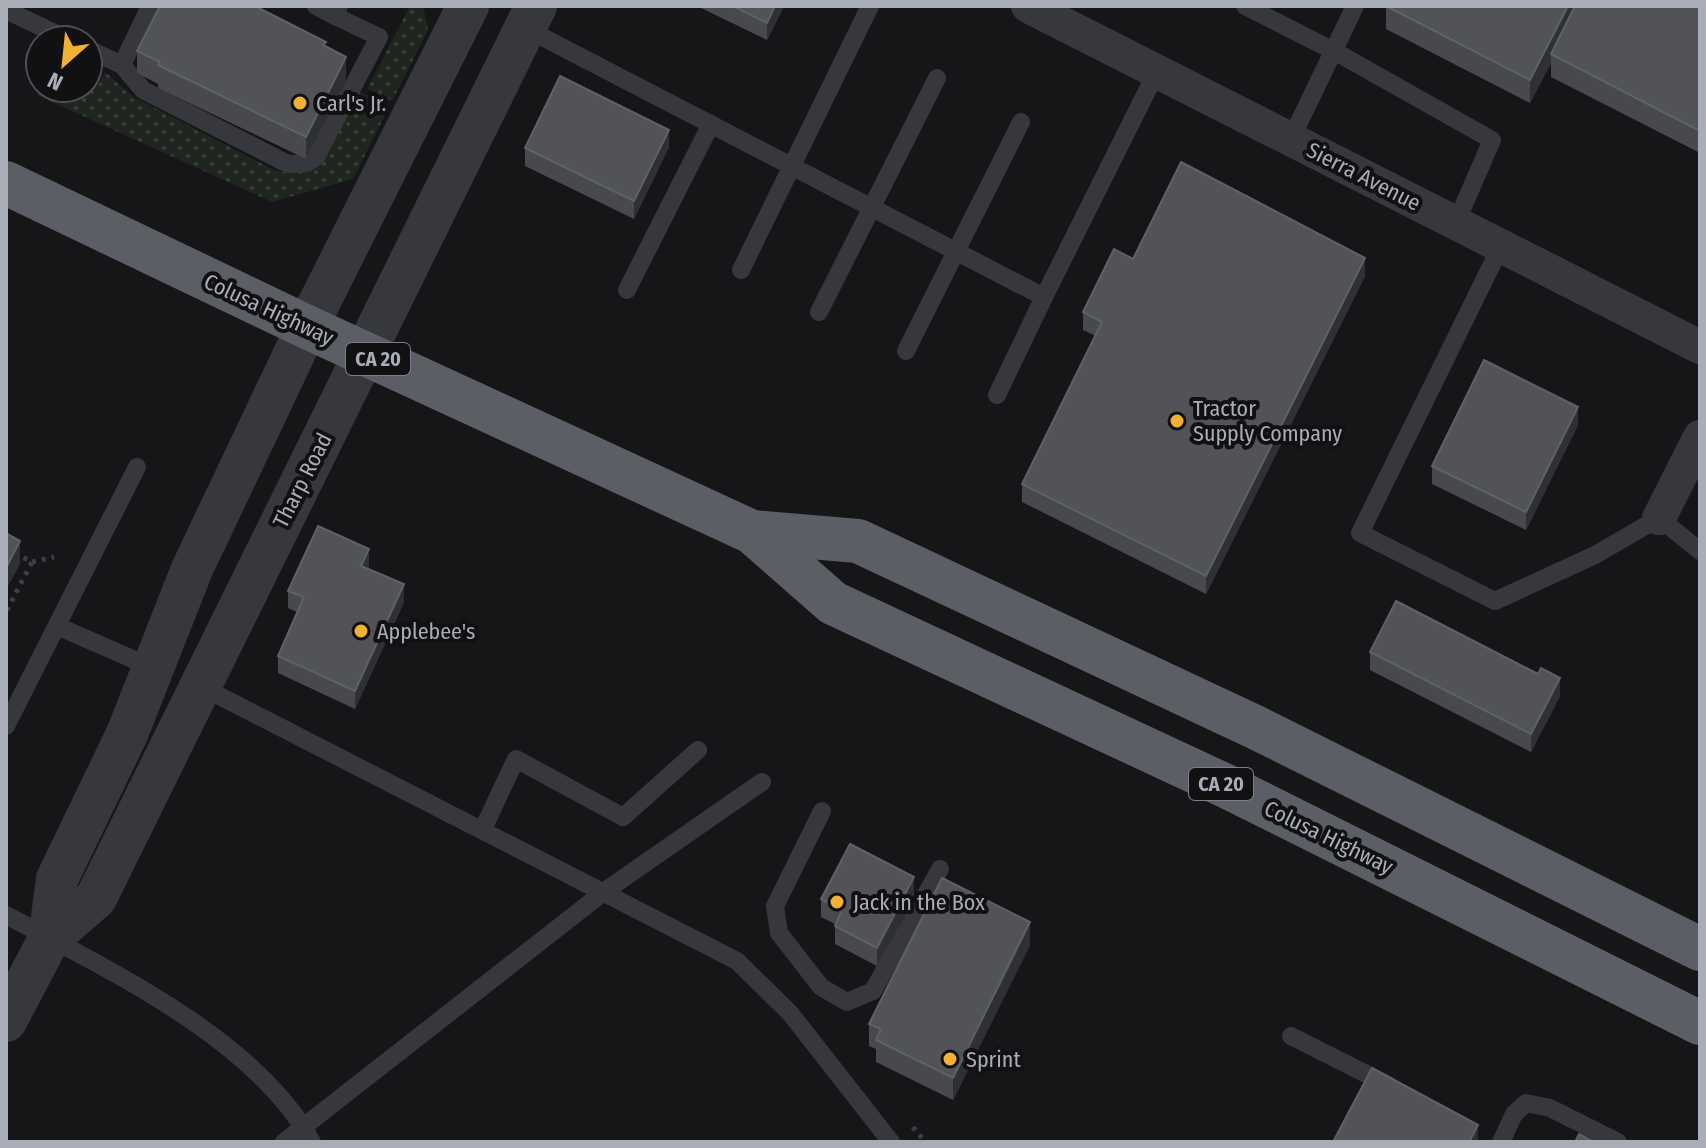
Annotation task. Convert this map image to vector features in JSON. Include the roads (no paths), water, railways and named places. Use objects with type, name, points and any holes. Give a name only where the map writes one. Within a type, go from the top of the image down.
[{"type":"highway","name":"Colusa Highway","points":[[6,183],[307,327],[752,532],[833,603],[1242,794],[1700,1023]]},
{"type":"highway","name":"Colusa Highway","points":[[752,532],[858,541],[1257,728],[1700,949]]},
{"type":"street","name":"Tharp Road","points":[[6,1021],[49,939],[57,879],[127,734],[192,569],[307,327],[468,6]]},
{"type":"street","name":"Sierra Avenue","points":[[1029,6],[1700,347]]},
{"type":"street","name":"Tharp Road","points":[[49,939],[96,898],[530,17]]},
{"type":"street","points":[[1659,518],[1700,437]]},
{"type":"lane","points":[[122,65],[150,6]]},
{"type":"lane","points":[[104,57],[122,65],[143,90],[288,164],[307,163],[316,157],[379,37],[337,11],[316,6]]},
{"type":"lane","points":[[741,270],[870,6]]},
{"type":"lane","points":[[1245,6],[1334,51],[1492,140],[1456,223]]},
{"type":"lane","points":[[1291,139],[1355,6]]},
{"type":"lane","points":[[6,10],[33,14]]},
{"type":"lane","points":[[530,17],[711,124],[1044,297]]},
{"type":"lane","points":[[997,395],[1157,71]]},
{"type":"lane","points":[[819,312],[937,78]]},
{"type":"lane","points":[[906,351],[1021,122]]},
{"type":"lane","points":[[627,290],[711,124]]},
{"type":"lane","points":[[1501,246],[1360,533],[1495,601],[1595,555],[1659,518],[1700,551]]},
{"type":"lane","points":[[6,726],[137,467]]},
{"type":"lane","points":[[57,626],[153,668]]},
{"type":"lane","points":[[200,686],[737,961],[790,1013],[891,1142]]},
{"type":"lane","points":[[483,829],[516,759],[623,817],[698,750]]},
{"type":"lane","points":[[284,1142],[308,1134],[605,891],[762,782]]},
{"type":"lane","points":[[822,811],[775,906],[779,933],[821,987],[847,1002],[873,991],[940,869]]},
{"type":"lane","points":[[6,915],[188,1020],[238,1056],[277,1091],[308,1134]]},
{"type":"lane","points":[[1291,1036],[1410,1096]]},
{"type":"lane","points":[[1501,1142],[1514,1114],[1526,1103],[1550,1108],[1618,1142]]},
{"type":"place","name":"Carl's Jr.","points":[[300,103]]},
{"type":"place","name":"Tractor Supply Company","points":[[1177,421]]},
{"type":"place","name":"Applebee's","points":[[361,631]]},
{"type":"place","name":"Jack in the Box","points":[[837,902]]},
{"type":"place","name":"Sprint","points":[[950,1059]]}]
